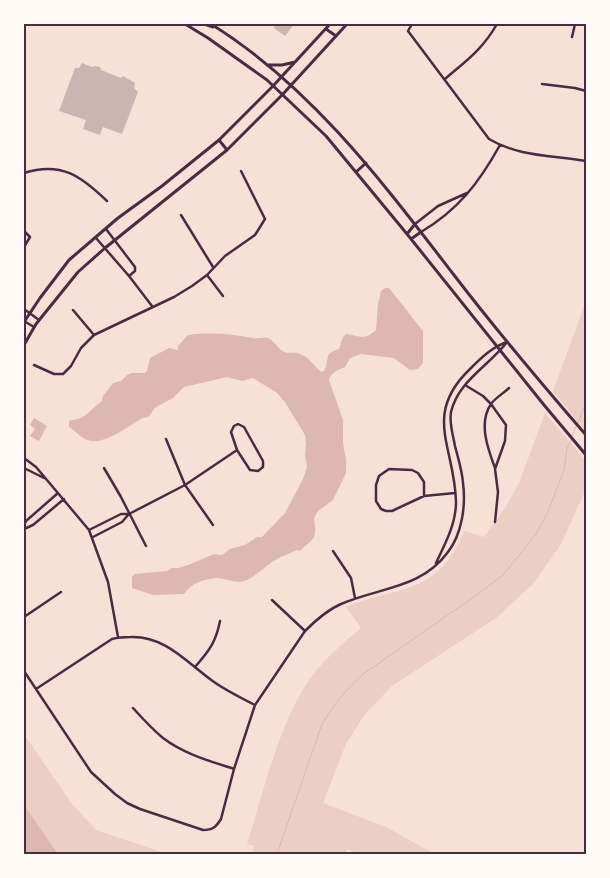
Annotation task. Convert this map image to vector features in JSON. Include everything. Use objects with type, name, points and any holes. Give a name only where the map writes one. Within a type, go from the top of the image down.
[{"type":"main road","points":[[185,24],[192,25],[273,86],[326,136],[586,455]]},
{"type":"main road","points":[[204,24],[221,30]]},
{"type":"main road","points":[[211,24],[267,65],[291,86],[366,163],[508,342],[586,435]]},
{"type":"main road","points":[[24,322],[69,260],[218,140],[282,78],[330,24]]},
{"type":"main road","points":[[24,345],[39,320],[78,272],[114,240],[228,150],[291,86],[347,24]]},
{"type":"main road","points":[[326,29],[336,36]]},
{"type":"main road","points":[[267,65],[282,66],[296,62]]},
{"type":"main road","points":[[218,140],[228,150]]},
{"type":"main road","points":[[356,172],[366,163]]},
{"type":"main road","points":[[407,234],[415,224]]},
{"type":"main road","points":[[411,239],[421,232]]},
{"type":"street","points":[[412,24],[408,31],[489,139],[500,145],[533,155],[586,161]]},
{"type":"street","points":[[445,79],[471,58],[490,36],[497,24]]},
{"type":"street","points":[[572,37],[575,24]]},
{"type":"street","points":[[542,84],[586,91]]},
{"type":"street","points":[[421,232],[454,209],[486,170],[500,145]]},
{"type":"street","points":[[24,173],[53,168],[72,173],[91,186],[107,201]]},
{"type":"street","points":[[34,365],[54,374],[63,374],[71,366],[81,348],[94,335],[174,297],[206,275],[239,244],[255,235],[265,219],[241,171]]},
{"type":"street","points":[[415,224],[438,206],[468,193]]},
{"type":"street","points":[[181,215],[213,267]]},
{"type":"street","points":[[106,229],[135,267],[135,271],[129,276]]},
{"type":"street","points":[[24,231],[30,237],[24,247]]},
{"type":"street","points":[[96,238],[129,276],[152,307]]},
{"type":"street","points":[[206,275],[223,296]]},
{"type":"street","points":[[24,310],[39,320]]},
{"type":"street","points":[[74,310],[94,335]]},
{"type":"street","points":[[24,322],[34,327]]},
{"type":"street","points":[[436,565],[451,531],[455,511],[452,464],[444,435],[443,414],[450,392],[457,381],[496,346],[508,342]]},
{"type":"street","points":[[24,671],[91,772],[114,794],[140,809],[203,830],[212,829],[217,826],[221,819],[234,769],[255,705],[305,631],[330,610],[355,598],[403,586],[436,565],[450,550],[458,533],[464,494],[450,422],[451,411],[465,385],[508,342]]},
{"type":"street","points":[[465,385],[491,404],[506,425],[505,441],[495,469]]},
{"type":"street","points":[[495,522],[498,492],[495,469],[485,438],[486,417],[491,404],[509,388]]},
{"type":"street","points":[[238,424],[244,427],[254,444],[263,461],[263,467],[258,471],[250,470],[237,450],[231,432],[234,426],[238,424]]},
{"type":"street","points":[[166,439],[184,485],[213,525]]},
{"type":"street","points":[[93,537],[122,522],[129,514],[184,485],[237,450]]},
{"type":"street","points":[[449,456],[457,455]]},
{"type":"street","points":[[24,458],[36,467],[90,530],[108,582],[118,637]]},
{"type":"street","points":[[24,468],[46,479]]},
{"type":"street","points":[[104,468],[146,546]]},
{"type":"street","points":[[424,496],[424,482],[418,473],[412,470],[389,470],[379,476],[376,485],[376,501],[381,509],[386,511],[392,511],[424,496],[455,493]]},
{"type":"street","points":[[24,527],[26,521],[58,493]]},
{"type":"street","points":[[24,527],[33,525],[64,499]]},
{"type":"street","points":[[90,530],[121,514],[129,514]]},
{"type":"street","points":[[451,531],[458,533]]},
{"type":"street","points":[[333,551],[350,578],[355,598]]},
{"type":"street","points":[[24,617],[61,592]]},
{"type":"street","points":[[272,600],[305,631]]},
{"type":"street","points":[[195,668],[212,647],[220,621]]},
{"type":"street","points":[[36,689],[103,644],[118,637],[142,637],[157,640],[168,646],[223,688],[255,705]]},
{"type":"street","points":[[133,708],[163,738],[177,747],[196,756],[234,769]]},
{"type":"shaded area","points":[[389,288],[423,331],[423,363],[418,369],[410,370],[394,358],[361,354],[350,358],[345,367],[331,375],[329,380],[343,420],[346,473],[333,500],[318,511],[314,518],[315,534],[312,540],[300,551],[297,550],[272,562],[244,581],[237,582],[217,578],[207,579],[194,584],[184,594],[153,595],[132,588],[132,577],[135,574],[178,568],[214,554],[222,555],[230,549],[245,545],[257,537],[262,537],[285,513],[303,479],[307,467],[305,435],[285,402],[277,393],[253,378],[242,381],[227,377],[184,387],[173,398],[156,407],[148,417],[143,418],[115,435],[99,441],[83,438],[69,427],[69,421],[80,419],[102,401],[103,396],[113,383],[121,381],[132,373],[145,373],[150,358],[169,348],[178,350],[178,346],[188,335],[221,334],[268,338],[283,351],[301,354],[308,358],[321,372],[324,371],[330,353],[339,349],[346,334],[365,337],[376,330],[378,304],[381,291]]},
{"type":"shaded area","points":[[586,301],[586,432],[553,391]]},
{"type":"shaded area","points":[[545,413],[586,461],[586,489],[560,546],[533,584],[496,618],[392,686],[365,714],[346,744],[323,803],[386,827],[435,854],[359,854],[347,849],[345,854],[252,854],[254,846],[247,844],[274,755],[292,711],[314,673],[336,649],[361,628],[346,607],[416,585],[430,577],[442,567],[454,552],[464,531],[484,537],[506,506],[519,483]]},
{"type":"shaded area","points":[[34,418],[47,426],[39,441],[30,436],[35,429],[30,425]]},
{"type":"shaded area","points":[[24,734],[72,804],[96,830],[168,854],[24,854]]},
{"type":"shaded area","points":[[24,805],[58,854],[24,854]]},
{"type":"building","points":[[272,24],[294,24],[285,36],[274,28],[275,26]]},
{"type":"building","points":[[82,63],[92,67],[100,67],[101,70],[121,78],[123,76],[135,83],[134,88],[138,92],[122,134],[103,127],[100,135],[83,129],[86,120],[59,111],[75,68],[79,68]]},
{"type":"waterway","points":[[578,423],[586,402]]},
{"type":"waterway","points":[[572,436],[576,426]]},
{"type":"waterway","points":[[277,854],[322,724],[331,710],[363,674],[503,575],[536,534],[548,512],[564,470],[567,448],[571,440]]}]
